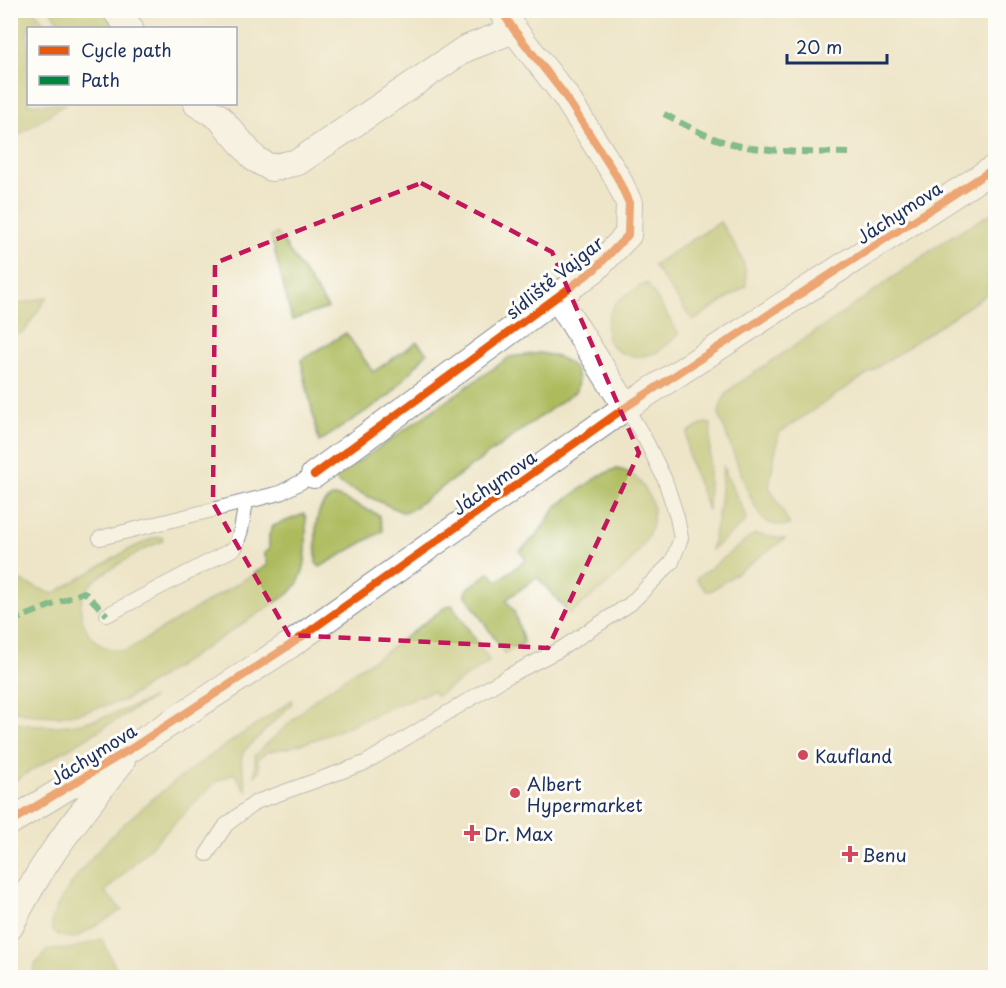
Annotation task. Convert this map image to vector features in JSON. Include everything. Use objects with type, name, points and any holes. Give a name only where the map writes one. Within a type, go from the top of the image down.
[{"type":"street","points":[[115,10],[129,27]]},
{"type":"street","name":"sídliště Vajgar","points":[[199,105],[219,117],[255,159],[271,168],[298,162],[507,20],[564,94],[617,177],[629,203],[628,235],[595,268],[314,475]]},
{"type":"street","name":"Jáchymova","points":[[10,822],[132,748],[290,645],[626,407],[996,167]]},
{"type":"street","name":"sídliště Vajgar","points":[[557,297],[626,407]]},
{"type":"street","points":[[10,927],[37,875],[58,844],[132,748]]},
{"type":"lane","points":[[207,854],[226,825],[256,802],[365,764],[508,676],[559,650],[586,633],[630,604],[672,562],[681,538],[677,517],[665,480],[626,407]]},
{"type":"lane","points":[[100,538],[280,493],[314,475]]},
{"type":"lane","points":[[107,615],[236,548],[246,502]]},
{"type":"highlighted area","points":[[421,183],[552,252],[639,453],[548,648],[289,635],[213,503],[215,263]]},
{"type":"green space","points":[[11,10],[35,11],[47,27],[27,27],[27,105],[64,105],[11,140],[11,56],[21,49],[11,32]]},
{"type":"green space","points":[[51,11],[106,11],[117,27],[62,27]]},
{"type":"green space","points":[[995,211],[995,267],[988,274],[987,294],[779,433],[769,486],[790,525],[776,525],[763,519],[752,501],[719,415],[721,403],[727,393],[947,239]]},
{"type":"green space","points":[[720,222],[742,260],[746,286],[693,321],[653,265]]},
{"type":"green space","points":[[277,233],[328,308],[292,320],[271,237]]},
{"type":"green space","points":[[647,283],[679,334],[657,352],[636,356],[626,355],[612,345],[608,337],[606,328],[609,316],[619,300]]},
{"type":"green space","points":[[47,297],[24,332],[11,336],[11,306]]},
{"type":"green space","points":[[346,333],[373,372],[417,342],[427,353],[389,396],[319,442],[301,360]]},
{"type":"green space","points":[[540,353],[563,359],[574,368],[578,382],[576,391],[409,511],[402,512],[338,483],[335,478],[510,357]]},
{"type":"green space","points":[[705,423],[711,424],[708,511],[687,450],[688,432]]},
{"type":"green space","points":[[723,467],[747,518],[743,524],[711,550],[719,511]]},
{"type":"green space","points":[[615,469],[626,471],[634,476],[647,492],[653,510],[651,527],[643,545],[615,577],[570,614],[537,577],[506,600],[514,611],[524,643],[505,654],[465,594],[466,590],[490,572],[497,581],[526,560],[520,551],[537,535],[557,506],[599,476]]},
{"type":"green space","points":[[332,497],[339,497],[379,515],[383,531],[320,567],[316,563],[316,526],[320,509]]},
{"type":"green space","points":[[304,514],[306,518],[306,558],[297,585],[290,593],[125,700],[80,713],[59,716],[35,715],[11,710],[11,577],[53,594],[128,550],[153,538],[162,537],[163,541],[142,550],[102,574],[87,589],[83,597],[82,618],[94,640],[114,650],[126,651],[268,565],[264,553],[269,549],[269,535],[273,526]]},
{"type":"green space","points":[[754,534],[785,539],[711,591],[706,591],[696,579]]},
{"type":"green space","points":[[452,605],[490,661],[437,696],[433,691],[309,742],[265,753],[258,759],[259,771],[255,776],[255,755],[316,698],[380,656],[447,606]]},
{"type":"green space","points":[[153,698],[11,783],[11,722],[48,726],[84,722],[101,718]]},
{"type":"green space","points":[[292,700],[291,705],[244,751],[241,760],[247,792],[234,773],[216,782],[105,892],[122,910],[75,938],[59,936],[52,930],[54,914],[62,898],[89,860],[114,833],[141,808],[201,762]]},
{"type":"green space","points":[[102,939],[120,977],[31,977],[35,965],[47,950],[70,949]]},
{"type":"marked path","points":[[664,114],[731,144],[782,151],[852,153]]},
{"type":"marked path","points":[[10,622],[84,592],[107,615]]},
{"type":"cycle path","points":[[314,475],[595,269],[628,235],[629,203],[617,177],[564,94],[501,10]]},
{"type":"cycle path","points":[[10,822],[132,748],[290,645],[626,407],[996,167]]},
{"type":"place","name":"Kaufland","points":[[803,755]]},
{"type":"place","name":"Albert Hypermarket","points":[[515,793]]},
{"type":"place","name":"Dr. Max","points":[[472,833]]},
{"type":"place","name":"Benu","points":[[850,854]]}]
